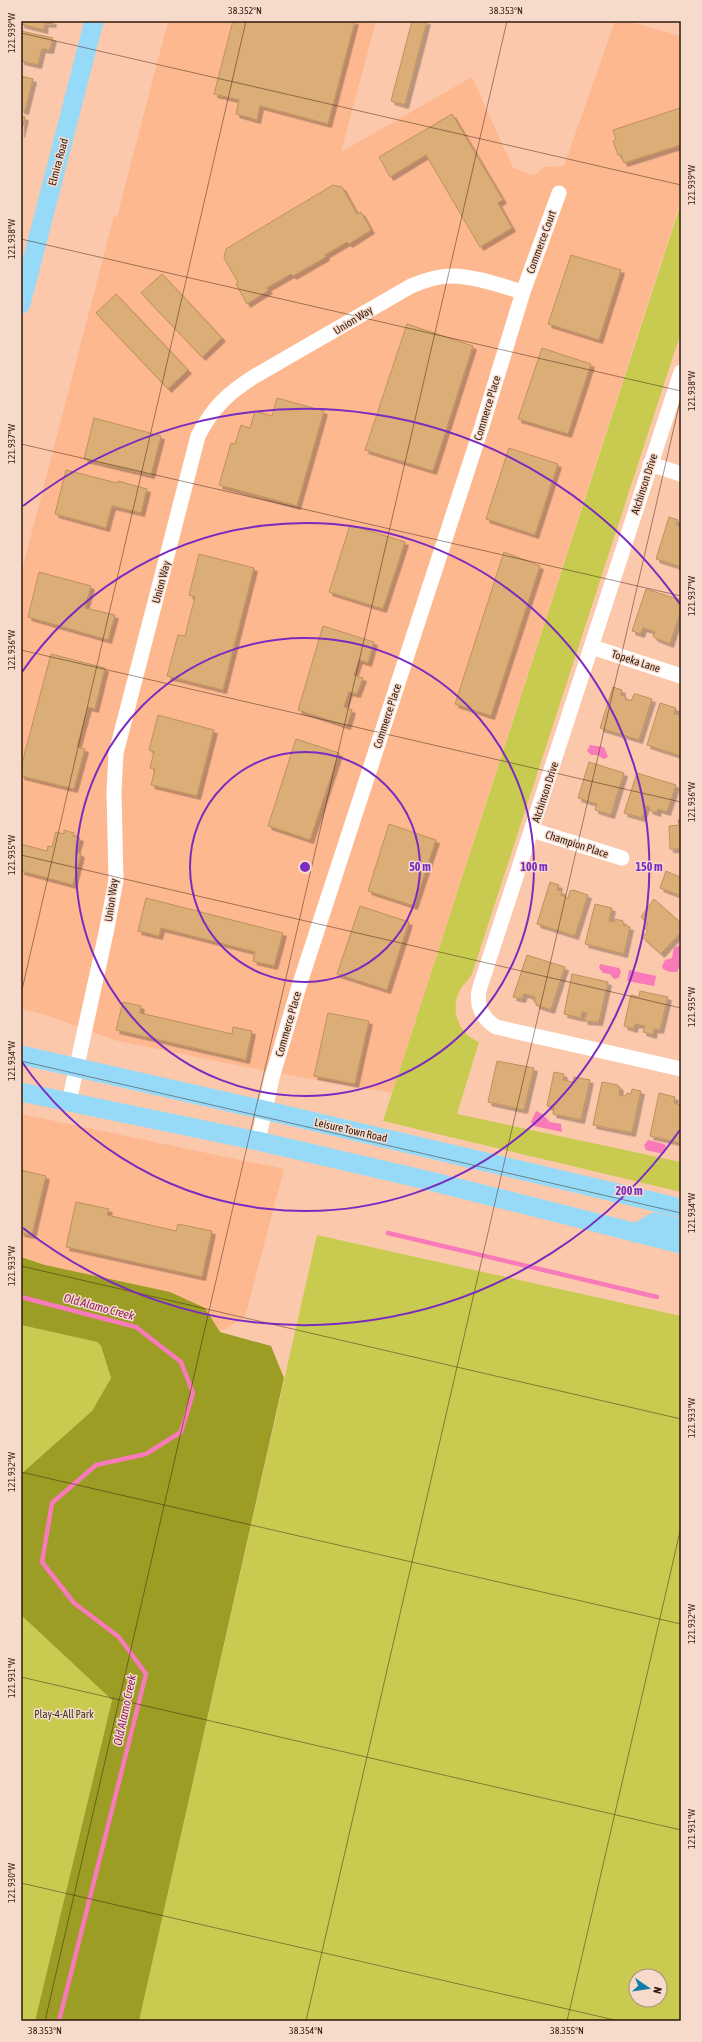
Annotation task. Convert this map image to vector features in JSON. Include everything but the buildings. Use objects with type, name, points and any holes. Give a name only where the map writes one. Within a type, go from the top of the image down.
[{"type":"main road","name":"Elmira Road","points":[[21,304],[94,21]]},
{"type":"main road","name":"Leisure Town Road","points":[[21,1055],[264,1110],[681,1208]]},
{"type":"main road","points":[[21,1092],[258,1141],[426,1180],[681,1244]]},
{"type":"main road","points":[[636,1233],[655,1222],[681,1228]]},
{"type":"street","name":"Commerce Court","points":[[523,292],[559,193]]},
{"type":"street","name":"Union Way","points":[[69,1102],[116,880],[114,792],[116,753],[198,436],[208,417],[236,388],[410,286],[431,279],[451,276],[467,278],[523,292]]},
{"type":"street","name":"Commerce Place","points":[[258,1141],[264,1110],[297,991],[482,426],[523,292]]},
{"type":"street","name":"Atchinson Drive","points":[[681,372],[478,993],[479,1008],[483,1016],[491,1024],[504,1029],[681,1069]]},
{"type":"street","points":[[650,464],[681,474]]},
{"type":"street","name":"Topeka Lane","points":[[592,646],[681,676]]},
{"type":"street","name":"Champion Place","points":[[532,830],[622,858]]},
{"type":"shaded area","points":[[168,21],[376,21],[341,152],[472,77],[513,168],[534,175],[545,167],[564,166],[615,21],[626,21],[681,36],[681,200],[392,1093],[250,1068],[114,1040],[46,1015],[21,1009],[21,574],[114,216],[117,217]]},
{"type":"shaded area","points":[[590,745],[604,747],[608,757],[604,759],[597,755],[591,755],[587,751]]},
{"type":"shaded area","points":[[678,946],[681,947],[681,963],[677,972],[670,972],[663,969],[662,966],[665,960],[672,958],[674,948]]},
{"type":"shaded area","points":[[600,964],[619,968],[621,971],[619,978],[614,979],[610,974],[603,973],[599,968]]},
{"type":"shaded area","points":[[629,970],[656,976],[654,986],[627,981]]},
{"type":"shaded area","points":[[536,1111],[542,1114],[550,1122],[561,1124],[562,1132],[534,1126],[531,1122]]},
{"type":"shaded area","points":[[21,1114],[284,1169],[245,1317],[220,1332],[205,1308],[45,1265],[21,1257]]},
{"type":"shaded area","points":[[648,1140],[664,1144],[667,1148],[664,1154],[646,1150],[644,1145]]},
{"type":"shaded area","points":[[21,1257],[45,1265],[170,1292],[205,1308],[220,1332],[271,1346],[284,1378],[139,2021],[35,2021],[112,1700],[21,1615],[21,1474],[92,1411],[111,1378],[101,1346],[97,1342],[21,1325]]},
{"type":"green space","points":[[681,203],[681,332],[472,974],[462,987],[456,1000],[456,1014],[458,1022],[466,1034],[479,1042],[457,1114],[681,1162],[681,1192],[383,1121]]},
{"type":"green space","points":[[317,1235],[681,1316],[681,2021],[139,2021]]},
{"type":"green space","points":[[21,1325],[97,1342],[101,1346],[111,1378],[92,1411],[21,1474]]},
{"type":"green space","name":"Play-4-All Park","points":[[21,1615],[112,1700],[35,2021],[21,2021]]},
{"type":"waterway","points":[[388,1233],[657,1297]]},
{"type":"waterway","name":"Old Alamo Creek","points":[[21,1297],[136,1327],[181,1362],[193,1393],[181,1432],[146,1454],[96,1465],[52,1503],[42,1562],[74,1603],[119,1637],[146,1674],[59,2021]]}]
